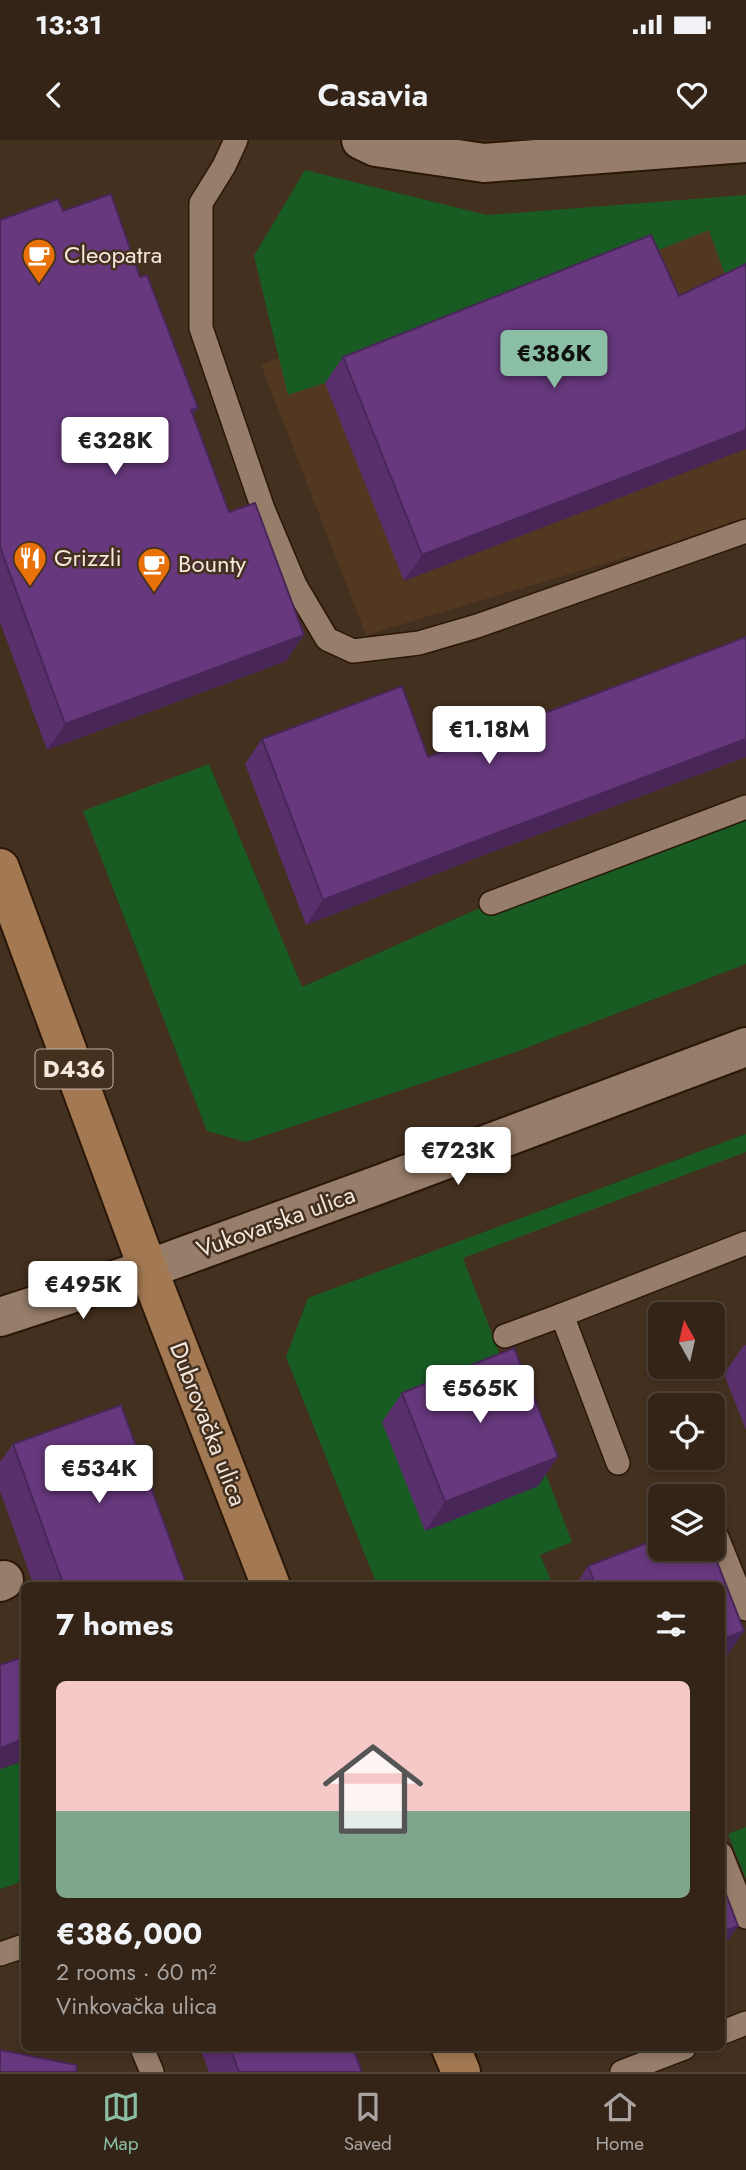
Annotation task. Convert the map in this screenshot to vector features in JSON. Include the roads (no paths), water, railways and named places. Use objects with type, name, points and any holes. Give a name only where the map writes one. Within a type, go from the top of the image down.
[{"type":"main road","name":"Dubrovačka ulica","points":[[0,868],[148,1269],[269,1582]]},
{"type":"main road","points":[[452,2051],[461,2072]]},
{"type":"street","points":[[361,140],[376,147],[484,163],[746,143]]},
{"type":"street","name":"Vukovarska ulica","points":[[0,1317],[148,1269],[746,1047]]},
{"type":"lane","points":[[236,140],[224,166],[201,203],[201,328],[263,509],[295,585],[327,639],[352,651],[419,643],[477,626],[746,531]]},
{"type":"lane","points":[[491,903],[746,807]]},
{"type":"lane","points":[[505,1336],[746,1243]]},
{"type":"lane","points":[[562,1315],[618,1463]]},
{"type":"lane","points":[[725,1557],[746,1609]]},
{"type":"lane","points":[[725,1864],[746,1917]]},
{"type":"lane","points":[[0,1954],[21,1947]]},
{"type":"lane","points":[[725,2031],[746,2023]]},
{"type":"lane","points":[[143,2051],[152,2072]]},
{"type":"lane","points":[[622,2072],[676,2051]]},
{"type":"place","name":"Cleopatra","points":[[39,285]]},
{"type":"place","name":"Grizzli","points":[[30,588]]},
{"type":"place","name":"Bounty","points":[[154,594]]}]
